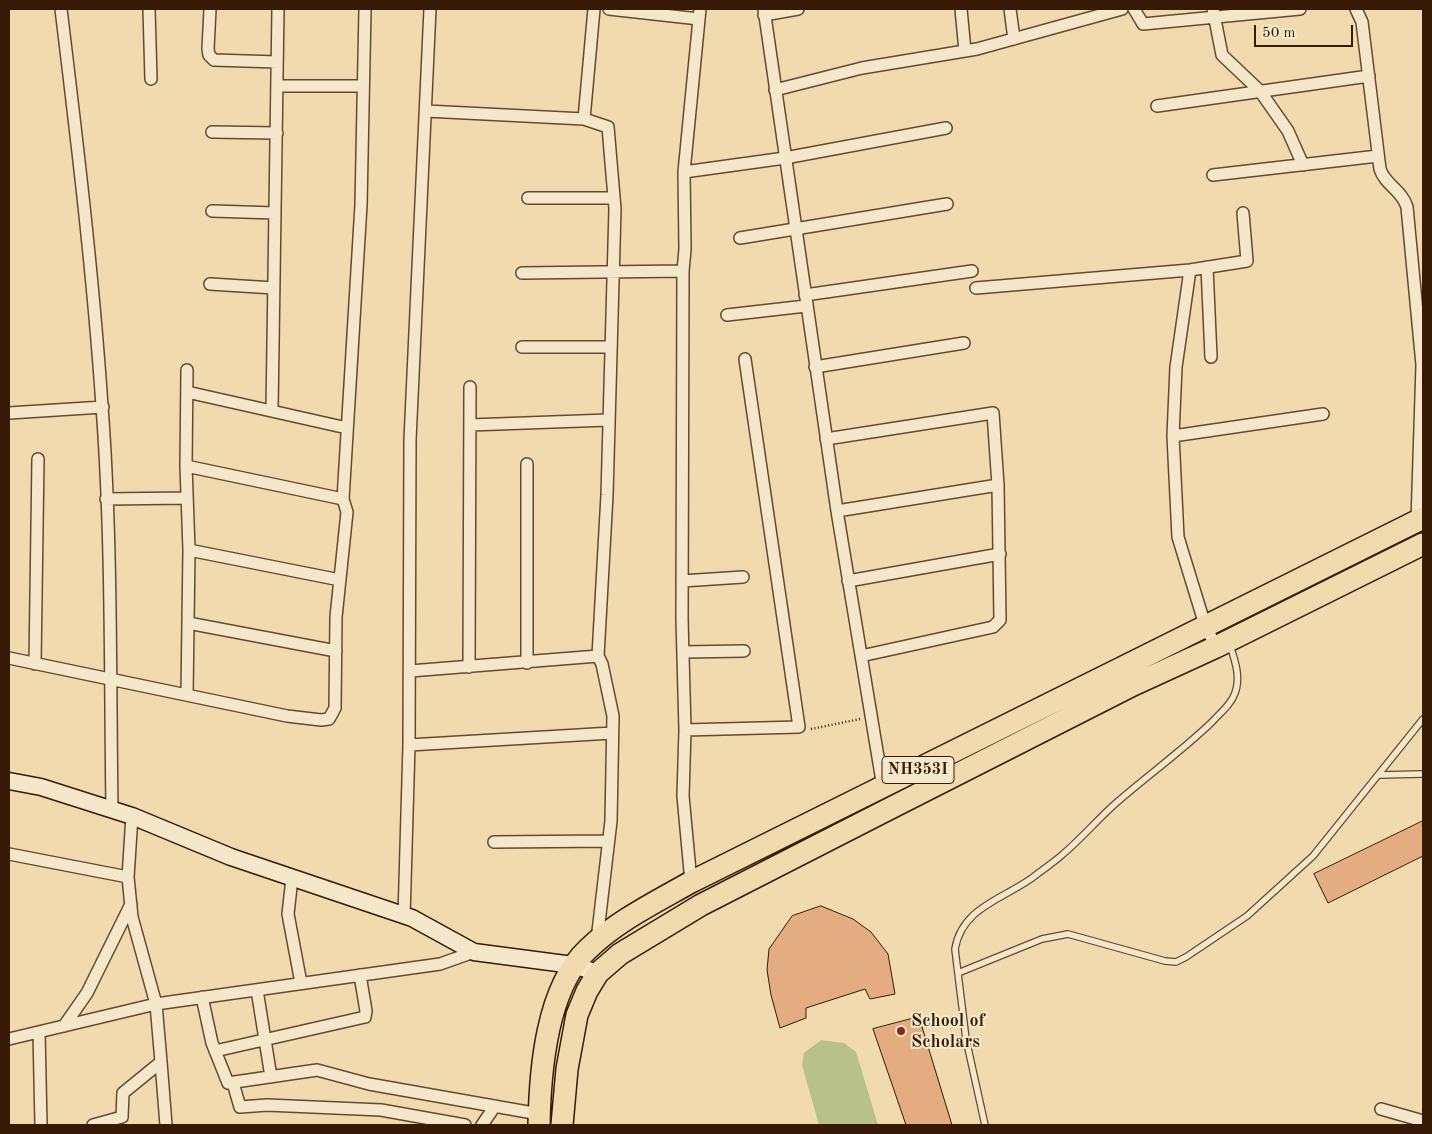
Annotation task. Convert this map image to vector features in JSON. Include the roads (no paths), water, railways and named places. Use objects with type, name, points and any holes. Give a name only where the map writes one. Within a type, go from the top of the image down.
[{"type":"highway","name":"NH353I","points":[[539,1120],[552,1010],[573,965],[597,940],[690,882],[1420,519]]},
{"type":"highway","name":"NH353I","points":[[562,1125],[568,1069],[577,1015],[598,972],[634,944],[701,905],[1133,686],[1423,544]]},
{"type":"street","points":[[61,9],[78,147],[102,407],[106,499],[112,809]]},
{"type":"street","points":[[149,9],[151,79]]},
{"type":"street","points":[[210,9],[208,49],[209,55],[214,60],[277,62]]},
{"type":"street","points":[[272,411],[278,9]]},
{"type":"street","points":[[9,658],[287,716],[321,720],[329,718],[335,708],[336,617],[347,512],[343,500],[361,205],[365,9]]},
{"type":"street","points":[[404,917],[410,671],[410,440],[430,9]]},
{"type":"street","points":[[584,119],[594,9]]},
{"type":"street","points":[[609,9],[700,14],[684,172],[682,581],[685,730],[683,796],[690,882]]},
{"type":"street","points":[[798,9],[764,12],[836,511],[883,787]]},
{"type":"street","points":[[961,9],[965,51]]},
{"type":"street","points":[[1010,9],[1014,39]]},
{"type":"street","points":[[775,90],[862,68],[965,51],[1122,9]]},
{"type":"street","points":[[1134,9],[1143,24],[1214,13],[1300,9]]},
{"type":"street","points":[[1356,9],[1362,22],[1382,176],[1401,195],[1407,207],[1422,365],[1420,519]]},
{"type":"street","points":[[1214,13],[1222,55],[1260,91],[1288,131],[1303,165]]},
{"type":"street","points":[[1157,106],[1368,76]]},
{"type":"street","points":[[278,86],[363,86]]},
{"type":"street","points":[[426,110],[584,119],[608,127],[614,198],[613,273],[607,496],[598,656],[602,664],[613,716],[611,821],[597,940]]},
{"type":"street","points":[[684,172],[785,158],[946,128]]},
{"type":"street","points":[[212,132],[276,133]]},
{"type":"street","points":[[1212,175],[1378,156]]},
{"type":"street","points":[[528,198],[614,198]]},
{"type":"street","points":[[740,238],[947,204]]},
{"type":"street","points":[[212,211],[275,213]]},
{"type":"street","points":[[976,288],[1190,270],[1247,261],[1243,213]]},
{"type":"street","points":[[1207,267],[1211,357]]},
{"type":"street","points":[[1190,270],[1176,368],[1173,436],[1178,537],[1205,625],[1222,644]]},
{"type":"street","points":[[522,273],[683,271]]},
{"type":"street","points":[[727,315],[972,271]]},
{"type":"street","points":[[210,284],[274,288]]},
{"type":"street","points":[[815,367],[964,343]]},
{"type":"street","points":[[522,347],[610,347]]},
{"type":"street","points":[[685,730],[799,727],[745,359]]},
{"type":"street","points":[[187,370],[186,498],[189,550],[187,695]]},
{"type":"street","points":[[469,667],[470,387]]},
{"type":"street","points":[[187,392],[347,428]]},
{"type":"street","points":[[9,413],[102,407]]},
{"type":"street","points":[[826,439],[993,413],[998,485],[1000,620],[993,627],[861,656]]},
{"type":"street","points":[[1173,436],[1323,414]]},
{"type":"street","points":[[470,425],[608,420]]},
{"type":"street","points":[[35,664],[38,459]]},
{"type":"street","points":[[527,464],[527,663]]},
{"type":"street","points":[[186,466],[343,500]]},
{"type":"street","points":[[836,511],[998,485]]},
{"type":"street","points":[[106,499],[186,498]]},
{"type":"street","points":[[189,550],[340,580]]},
{"type":"street","points":[[848,582],[1000,554]]},
{"type":"street","points":[[682,581],[742,577]]},
{"type":"street","points":[[188,623],[336,651]]},
{"type":"street","points":[[683,652],[744,651]]},
{"type":"street","points":[[410,671],[598,656]]},
{"type":"street","points":[[409,745],[612,733]]},
{"type":"street","points":[[9,781],[41,787],[112,809],[231,857],[404,917],[412,918],[474,952],[573,965],[598,972]]},
{"type":"street","points":[[132,816],[128,877],[132,917],[156,1004],[166,1125]]},
{"type":"street","points":[[494,842],[608,841]]},
{"type":"street","points":[[9,854],[128,877]]},
{"type":"street","points":[[292,878],[288,914],[301,983]]},
{"type":"street","points":[[64,1026],[87,993],[131,904]]},
{"type":"street","points":[[9,1039],[156,1004],[440,964],[474,952]]},
{"type":"street","points":[[215,1051],[365,1016],[360,975]]},
{"type":"street","points":[[258,990],[267,1039],[271,1076]]},
{"type":"street","points":[[202,998],[215,1051],[228,1083],[317,1070],[369,1084],[495,1106],[539,1120]]},
{"type":"street","points":[[39,1032],[41,1125]]},
{"type":"street","points":[[93,1125],[120,1122],[124,1093],[161,1062]]},
{"type":"street","points":[[233,1082],[240,1107],[267,1105],[381,1110],[465,1125]]},
{"type":"street","points":[[482,1125],[495,1106]]},
{"type":"street","points":[[1381,1109],[1423,1122]]},
{"type":"lane","points":[[985,1125],[966,1039],[955,949],[957,937],[964,924],[976,912],[1028,881],[1062,856],[1116,803],[1190,743],[1228,706],[1235,694],[1238,682],[1237,670],[1222,644]]},
{"type":"lane","points":[[958,973],[1042,939],[1068,934],[1165,961],[1176,962],[1186,957],[1247,916],[1313,856],[1423,719]]},
{"type":"lane","points":[[1379,775],[1423,774]]},
{"type":"place","name":"School of Scholars","points":[[901,1031]]}]
